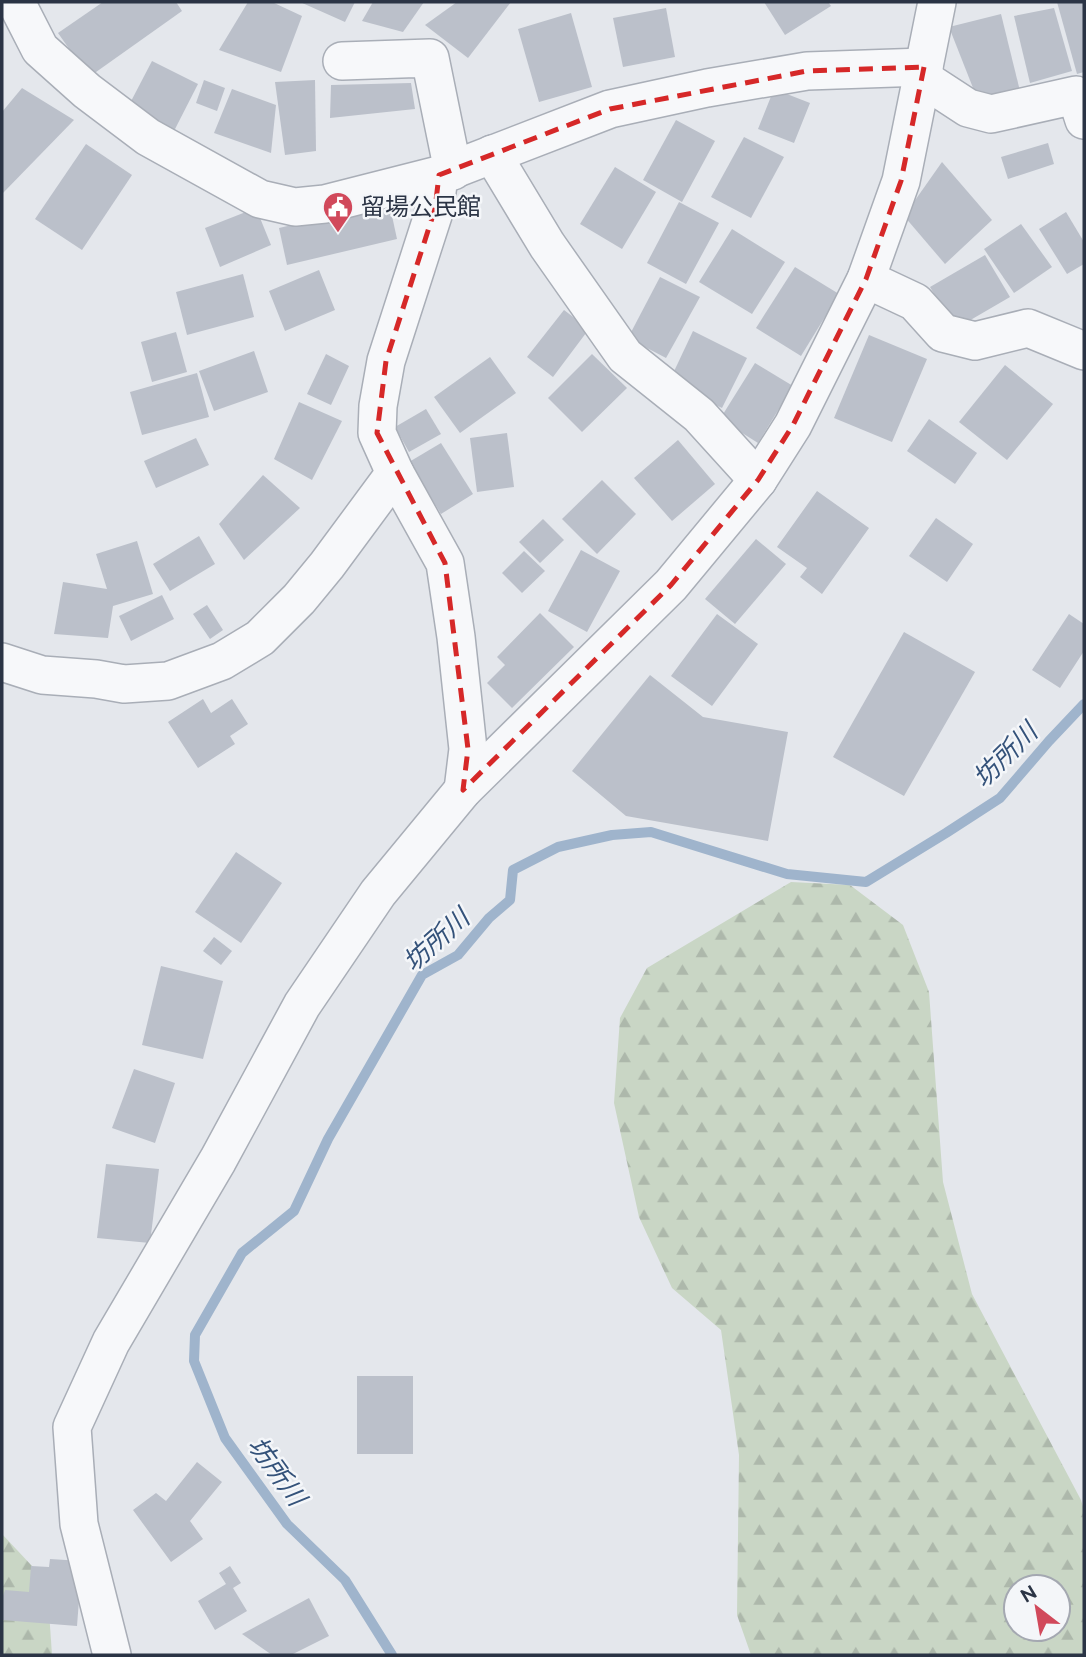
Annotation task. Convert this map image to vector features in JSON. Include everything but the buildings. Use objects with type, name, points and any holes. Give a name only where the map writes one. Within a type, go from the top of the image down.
[{"type":"street","points":[[16,2],[40,49],[88,91],[148,137],[260,200],[295,207],[325,204],[446,173],[610,109],[707,88],[807,71],[923,72],[968,108],[991,114],[1076,95],[1084,120]]},
{"type":"street","points":[[112,1655],[79,1524],[72,1427],[111,1342],[218,1160],[302,1005],[378,893],[463,790],[671,585],[758,480],[793,425],[866,279],[901,181],[937,2]]},
{"type":"street","points":[[342,61],[430,58],[446,173],[386,362],[377,406],[377,432],[395,473],[445,562],[468,749],[463,790]]},
{"type":"street","points":[[492,154],[547,245],[625,356],[699,415],[758,480]]},
{"type":"street","points":[[866,279],[915,302],[943,333],[975,341],[1028,328],[1084,351]]},
{"type":"street","points":[[2,662],[42,675],[124,684],[168,681],[222,661],[260,638],[299,599],[395,473]]},
{"type":"highlighted area","points":[[924,67],[901,181],[866,279],[793,425],[758,480],[671,585],[463,790],[468,749],[445,563],[377,433],[386,361],[435,209],[439,175],[610,109],[807,71]]},
{"type":"green space","points":[[791,882],[850,885],[903,925],[929,992],[943,1182],[972,1294],[1084,1510],[1084,1655],[751,1655],[737,1615],[739,1455],[721,1330],[672,1288],[639,1217],[614,1103],[620,1018],[647,968]]},
{"type":"green space","points":[[2,1534],[47,1582],[52,1655],[2,1655]]},
{"type":"waterway","name":"坊所川","points":[[392,1655],[345,1580],[287,1524],[225,1438],[194,1361],[195,1335],[242,1253],[294,1211],[328,1139],[422,975],[458,955],[489,918],[510,900],[513,870],[558,847],[612,835],[651,832],[787,874],[866,882],[1000,798],[1084,704]]},
{"type":"place","name":"留場公民館","points":[[338,234]]}]
